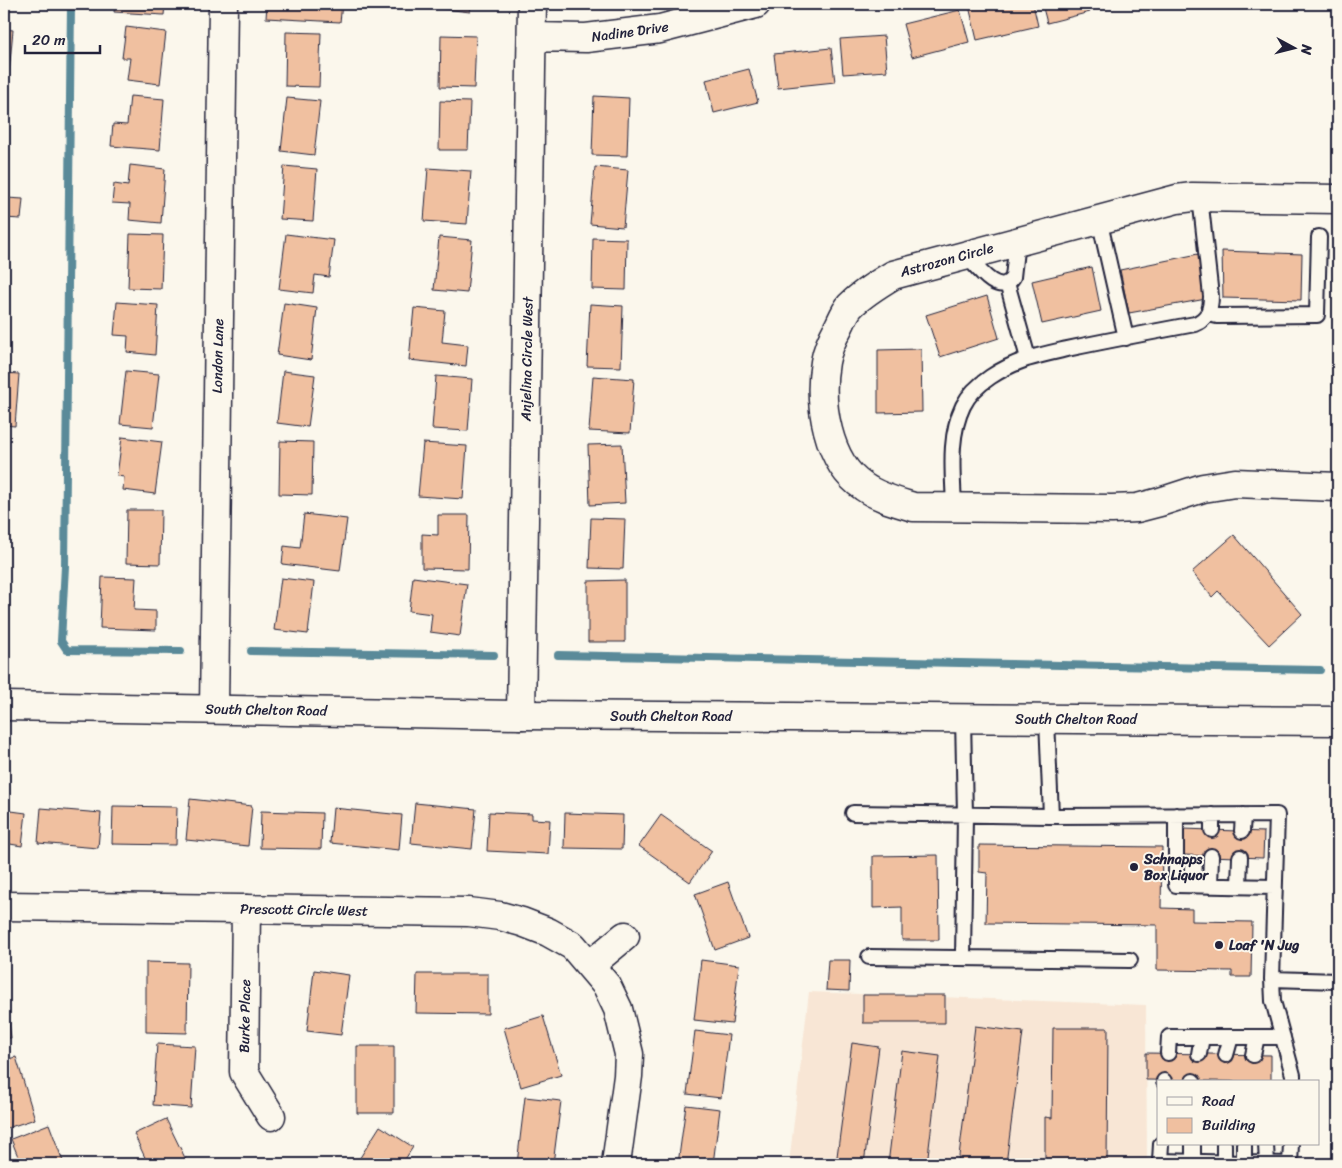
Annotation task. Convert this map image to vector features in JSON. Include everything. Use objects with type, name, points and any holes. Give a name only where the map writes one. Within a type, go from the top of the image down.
[{"type":"street","name":"London Lane","points":[[214,709],[223,4]]},
{"type":"street","name":"Anjelina Circle West","points":[[521,715],[532,4]]},
{"type":"street","name":"Nadine Drive","points":[[532,37],[586,38],[652,31],[756,4]]},
{"type":"street","name":"Astrozon Circle","points":[[1338,199],[1177,198],[893,275],[866,292],[848,308],[825,361],[823,392],[824,417],[831,442],[844,467],[863,487],[888,499],[913,507],[1128,508],[1160,502],[1203,488],[1235,484],[1338,487]]},
{"type":"street","name":"South Chelton Road","points":[[4,706],[521,715],[1338,721]]},
{"type":"street","name":"Prescott Circle West","points":[[4,906],[470,912],[500,916],[548,932],[573,946],[607,986],[618,1009],[629,1054],[628,1076],[616,1164]]},
{"type":"street","name":"Burke Place","points":[[246,909],[244,1072],[271,1116]]},
{"type":"street","points":[[590,965],[625,936]]},
{"type":"lane","points":[[954,507],[955,433],[958,418],[964,404],[972,393],[984,383],[1001,371],[1028,358],[1195,324],[1208,314],[1211,306],[1211,296],[1200,198]]},
{"type":"lane","points":[[1099,218],[1126,338]]},
{"type":"lane","points":[[1208,314],[1217,316],[1317,316],[1319,237]]},
{"type":"lane","points":[[966,255],[991,281],[1003,285],[1013,277],[1017,241]]},
{"type":"lane","points":[[1007,283],[1028,358]]},
{"type":"lane","points":[[963,718],[965,814],[963,958]]},
{"type":"lane","points":[[1048,719],[1052,816]]},
{"type":"lane","points":[[853,813],[1052,816],[1277,815],[1273,1001],[1293,1080]]},
{"type":"lane","points":[[1176,815],[1176,885],[1274,887]]},
{"type":"lane","points":[[1212,815],[1212,830]]},
{"type":"lane","points":[[1242,831],[1243,815]]},
{"type":"lane","points":[[1210,886],[1211,856]]},
{"type":"lane","points":[[1239,886],[1240,857]]},
{"type":"lane","points":[[869,957],[1130,960]]},
{"type":"lane","points":[[1272,978],[1338,981]]},
{"type":"lane","points":[[1168,1053],[1169,1037],[1282,1037]]},
{"type":"lane","points":[[1199,1054],[1202,1037]]},
{"type":"lane","points":[[1226,1055],[1231,1037]]},
{"type":"lane","points":[[1253,1055],[1257,1037]]},
{"type":"lane","points":[[1161,1146],[1160,1161],[1267,1164],[1290,1164],[1291,1146]]},
{"type":"lane","points":[[1193,1146],[1193,1161]]},
{"type":"lane","points":[[1224,1146],[1224,1162]]},
{"type":"lane","points":[[1244,1146],[1244,1163]]},
{"type":"lane","points":[[1266,1146],[1267,1164]]},
{"type":"shaded area","points":[[809,992],[1146,1005],[1147,1164],[789,1164]]},
{"type":"building","points":[[115,4],[165,4],[164,15],[114,12]]},
{"type":"building","points":[[267,4],[342,4],[340,22],[266,18]]},
{"type":"building","points":[[436,4],[471,4],[470,12],[436,8]]},
{"type":"building","points":[[978,4],[1033,4],[1038,26],[977,40],[969,6]]},
{"type":"building","points":[[1042,4],[1088,4],[1090,12],[1047,23]]},
{"type":"building","points":[[960,10],[969,42],[912,57],[903,24]]},
{"type":"building","points":[[126,27],[166,32],[160,84],[127,80],[130,58],[122,58]]},
{"type":"building","points":[[4,29],[13,30],[8,84],[4,84]]},
{"type":"building","points":[[286,32],[321,33],[319,87],[285,86]]},
{"type":"building","points":[[441,35],[476,36],[474,88],[440,87]]},
{"type":"building","points":[[884,36],[887,71],[843,74],[840,39]]},
{"type":"building","points":[[831,48],[835,82],[778,88],[774,54]]},
{"type":"building","points":[[749,69],[758,102],[714,113],[706,80]]},
{"type":"building","points":[[4,96],[7,96],[5,150],[4,150]]},
{"type":"building","points":[[130,96],[164,99],[160,150],[111,146],[113,124],[127,125]]},
{"type":"building","points":[[594,96],[629,98],[627,156],[592,155]]},
{"type":"building","points":[[287,98],[320,101],[314,155],[281,151]]},
{"type":"building","points":[[440,101],[470,102],[468,150],[439,150]]},
{"type":"building","points":[[130,165],[165,169],[161,223],[129,220],[130,204],[112,203],[114,184],[128,186]]},
{"type":"building","points":[[4,166],[9,166],[7,198],[23,199],[21,219],[4,218]]},
{"type":"building","points":[[284,166],[317,169],[313,221],[280,219]]},
{"type":"building","points":[[595,167],[628,170],[623,227],[590,224]]},
{"type":"building","points":[[428,168],[471,171],[467,224],[424,221]]},
{"type":"building","points":[[130,234],[163,235],[161,289],[128,288]]},
{"type":"building","points":[[286,234],[334,240],[329,277],[315,275],[313,293],[279,289]]},
{"type":"building","points":[[4,236],[9,236],[4,277]]},
{"type":"building","points":[[439,237],[472,240],[467,293],[434,290]]},
{"type":"building","points":[[593,238],[627,239],[626,290],[592,289]]},
{"type":"building","points":[[1222,251],[1302,254],[1301,300],[1223,298]]},
{"type":"building","points":[[1198,254],[1206,299],[1129,313],[1120,270]]},
{"type":"building","points":[[1092,267],[1101,311],[1042,324],[1032,281]]},
{"type":"building","points":[[987,296],[999,338],[940,357],[926,315]]},
{"type":"building","points":[[117,302],[158,305],[155,355],[127,352],[128,336],[114,335]]},
{"type":"building","points":[[284,303],[317,308],[311,360],[277,355]]},
{"type":"building","points":[[4,304],[8,304],[7,356],[4,356]]},
{"type":"building","points":[[590,304],[623,306],[621,367],[587,366]]},
{"type":"building","points":[[414,308],[445,311],[442,342],[468,345],[466,366],[409,360]]},
{"type":"building","points":[[921,349],[922,412],[878,413],[878,350]]},
{"type":"building","points":[[126,371],[159,374],[153,427],[120,424]]},
{"type":"building","points":[[283,371],[315,375],[308,427],[277,423]]},
{"type":"building","points":[[4,373],[19,374],[15,426],[4,425]]},
{"type":"building","points":[[436,376],[472,379],[468,431],[432,429]]},
{"type":"building","points":[[593,376],[634,379],[630,433],[589,431]]},
{"type":"building","points":[[122,437],[162,442],[155,494],[123,490],[124,477],[117,476]]},
{"type":"building","points":[[280,441],[313,442],[312,495],[279,494]]},
{"type":"building","points":[[423,443],[467,446],[463,499],[418,496]]},
{"type":"building","points":[[622,444],[625,503],[590,505],[588,445]]},
{"type":"building","points":[[127,510],[161,510],[160,564],[126,563]]},
{"type":"building","points":[[304,514],[347,519],[340,571],[282,564],[284,546],[300,548]]},
{"type":"building","points":[[438,515],[469,515],[468,569],[422,568],[422,534],[438,535]]},
{"type":"building","points":[[591,518],[625,519],[623,569],[589,568]]},
{"type":"building","points":[[1234,535],[1302,614],[1269,645],[1218,591],[1212,597],[1192,572]]},
{"type":"building","points":[[102,577],[136,578],[134,610],[156,611],[156,630],[100,628]]},
{"type":"building","points":[[413,577],[467,584],[460,636],[430,632],[432,614],[409,611]]},
{"type":"building","points":[[281,578],[314,582],[308,634],[274,630]]},
{"type":"building","points":[[625,580],[625,642],[588,642],[588,581]]},
{"type":"building","points":[[190,799],[252,806],[248,846],[186,840]]},
{"type":"building","points":[[415,803],[476,809],[472,849],[411,843]]},
{"type":"building","points":[[113,806],[177,807],[176,845],[112,844]]},
{"type":"building","points":[[41,808],[101,813],[98,848],[38,843]]},
{"type":"building","points":[[333,808],[402,815],[399,850],[330,843]]},
{"type":"building","points":[[4,810],[26,813],[22,846],[4,843]]},
{"type":"building","points":[[261,811],[322,813],[321,849],[260,848]]},
{"type":"building","points":[[489,812],[532,814],[532,819],[550,820],[548,854],[487,851]]},
{"type":"building","points":[[565,813],[623,815],[622,849],[564,848]]},
{"type":"building","points":[[661,815],[712,851],[690,882],[639,846]]},
{"type":"building","points":[[1184,829],[1264,832],[1263,858],[1183,855]]},
{"type":"building","points":[[979,845],[1162,847],[1161,908],[1192,909],[1192,921],[1252,922],[1251,977],[1232,977],[1232,971],[1157,970],[1157,925],[986,923],[987,873],[979,872]]},
{"type":"building","points":[[938,855],[939,940],[902,940],[902,907],[873,908],[873,856]]},
{"type":"building","points":[[728,882],[748,938],[715,950],[695,894]]},
{"type":"building","points":[[701,960],[739,965],[732,1024],[694,1020]]},
{"type":"building","points":[[828,960],[850,960],[849,991],[826,990]]},
{"type":"building","points":[[146,962],[188,963],[187,1033],[146,1032]]},
{"type":"building","points":[[314,970],[349,975],[341,1035],[307,1031]]},
{"type":"building","points":[[417,974],[488,974],[488,1014],[416,1013]]},
{"type":"building","points":[[4,982],[11,1038],[4,1038]]},
{"type":"building","points":[[863,995],[945,995],[945,1023],[863,1023]]},
{"type":"building","points":[[543,1016],[561,1075],[521,1087],[504,1028]]},
{"type":"building","points":[[975,1026],[1023,1032],[1006,1164],[958,1164]]},
{"type":"building","points":[[1053,1028],[1108,1028],[1107,1164],[1045,1164],[1045,1117],[1052,1118]]},
{"type":"building","points":[[695,1031],[729,1035],[721,1098],[687,1094]]},
{"type":"building","points":[[852,1043],[879,1047],[864,1164],[836,1164]]},
{"type":"building","points":[[157,1044],[195,1046],[191,1108],[153,1105]]},
{"type":"building","points":[[357,1046],[394,1046],[394,1113],[357,1113]]},
{"type":"building","points":[[902,1051],[940,1056],[927,1164],[888,1164]]},
{"type":"building","points":[[1146,1053],[1271,1055],[1271,1080],[1146,1080]]},
{"type":"building","points":[[16,1057],[35,1119],[4,1129],[4,1060]]},
{"type":"building","points":[[525,1097],[561,1101],[553,1164],[517,1164]]},
{"type":"building","points":[[686,1105],[720,1109],[713,1164],[678,1164]]},
{"type":"building","points":[[166,1119],[188,1164],[148,1164],[134,1134]]},
{"type":"building","points":[[49,1124],[64,1164],[21,1164],[11,1139]]},
{"type":"building","points":[[380,1126],[413,1147],[402,1164],[356,1164]]},
{"type":"waterway","points":[[71,4],[65,566],[61,641],[67,650],[181,651]]},
{"type":"waterway","points":[[251,651],[494,655]]},
{"type":"waterway","points":[[558,655],[1320,670]]},
{"type":"place","name":"Schnapps Box Liquor","points":[[1134,867]]},
{"type":"place","name":"Loaf 'N Jug","points":[[1219,945]]}]
